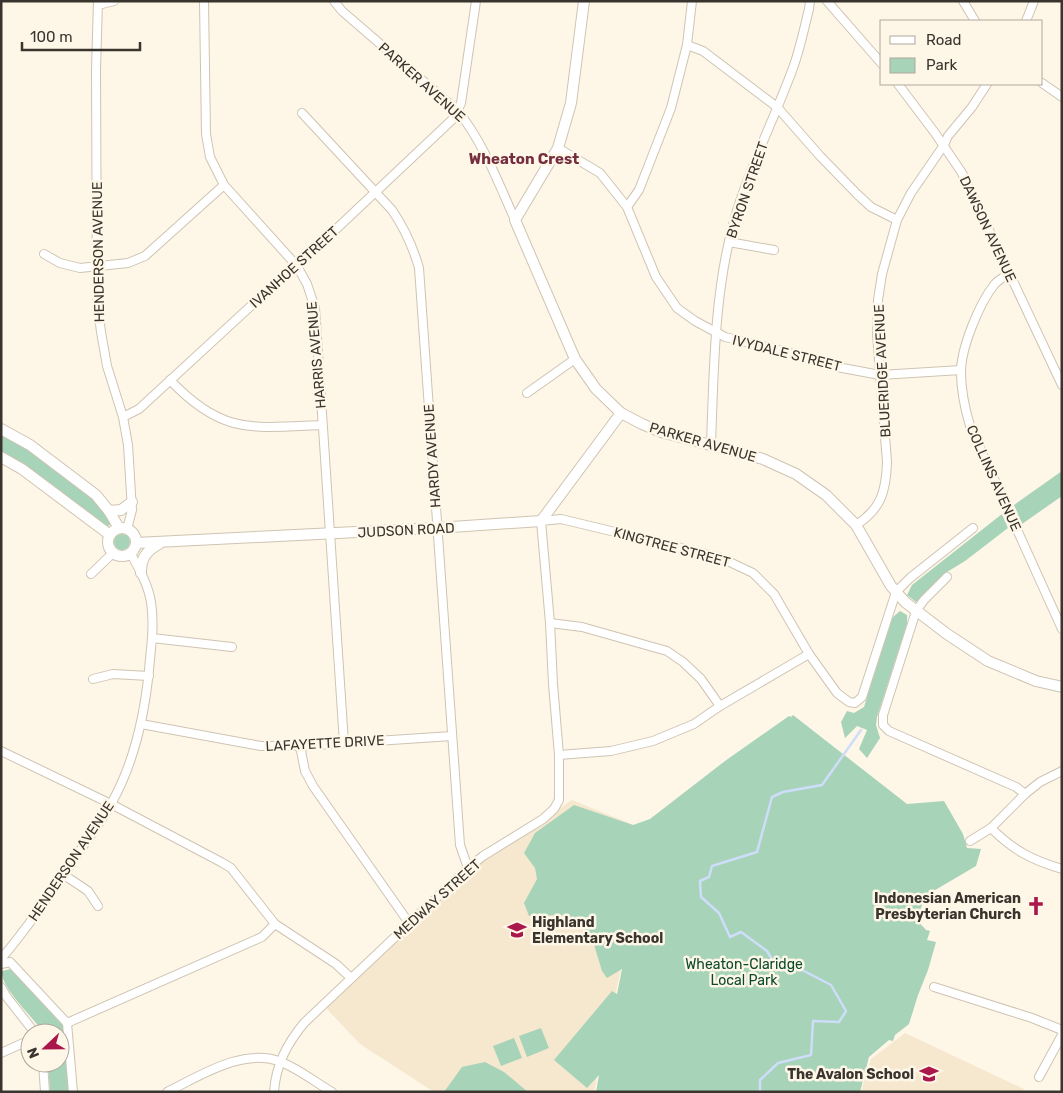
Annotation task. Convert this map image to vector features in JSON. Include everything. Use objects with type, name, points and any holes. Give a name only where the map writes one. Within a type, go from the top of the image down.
[{"type":"street","points":[[98,3],[114,1]]},
{"type":"street","name":"HARRIS AVENUE","points":[[204,1],[206,134],[210,157],[224,185],[297,266],[307,284],[315,308],[344,743]]},
{"type":"street","name":"PARKER AVENUE","points":[[334,1],[342,11],[458,110],[471,127],[487,156],[575,359],[596,390],[621,413],[661,432],[763,459],[796,474],[826,495],[856,525],[891,586],[916,611],[946,634],[988,661],[1036,681],[1061,686]]},
{"type":"street","points":[[458,110],[476,1]]},
{"type":"street","points":[[515,220],[558,148],[571,103],[584,1]]},
{"type":"street","points":[[628,207],[639,190],[670,108],[687,45],[692,1]]},
{"type":"street","name":"BYRON STREET","points":[[712,444],[716,332],[720,291],[729,242],[744,191],[793,66],[810,1]]},
{"type":"street","points":[[827,1],[880,62]]},
{"type":"street","points":[[963,1],[974,20]]},
{"type":"street","points":[[1026,20],[1034,1]]},
{"type":"street","name":"HENDERSON AVENUE","points":[[98,3],[96,70],[97,299],[107,366],[123,417],[128,445],[132,502],[130,522],[123,528]]},
{"type":"street","points":[[687,45],[702,51],[777,107],[856,194],[871,207],[897,220]]},
{"type":"street","points":[[1043,84],[1062,97]]},
{"type":"street","name":"DAWSON AVENUE","points":[[899,85],[944,145],[962,173],[1062,385]]},
{"type":"street","name":"BLUERIDGE AVENUE","points":[[856,525],[866,519],[877,508],[887,482],[877,334],[878,300],[882,274],[897,220],[911,193],[944,145],[948,136],[972,107],[986,85]]},
{"type":"street","name":"IVANHOE STREET","points":[[123,417],[139,409],[279,280],[297,266],[454,118],[458,110]]},
{"type":"street","name":"HARDY AVENUE","points":[[302,114],[392,210],[412,245],[419,268],[460,845],[468,868]]},
{"type":"street","name":"IVYDALE STREET","points":[[558,148],[600,173],[628,207],[656,277],[677,308],[694,321],[725,337],[787,352],[837,367],[880,375],[961,370]]},
{"type":"street","points":[[44,254],[65,265],[80,268],[128,263],[145,256],[224,185]]},
{"type":"street","points":[[729,242],[774,250]]},
{"type":"street","name":"COLLINS AVENUE","points":[[1009,274],[995,284],[981,305],[968,339],[961,370],[963,400],[970,426],[1062,629]]},
{"type":"street","points":[[528,393],[575,359]]},
{"type":"street","points":[[170,380],[202,410],[220,419],[240,425],[262,427],[322,424]]},
{"type":"street","points":[[541,521],[621,413]]},
{"type":"street","points":[[1,429],[30,445],[96,495],[123,528],[134,535],[136,543],[131,554],[122,556],[113,553],[108,546],[110,535]]},
{"type":"street","points":[[1,457],[22,469],[110,535]]},
{"type":"street","points":[[108,511],[121,510],[132,502]]},
{"type":"street","name":"KINGTREE STREET","points":[[541,521],[561,519],[719,557],[740,565],[753,573],[774,594],[808,654],[837,693],[849,702],[855,703],[862,697],[896,592]]},
{"type":"street","name":"JUDSON ROAD","points":[[136,543],[541,521]]},
{"type":"street","name":"MEDWAY STREET","points":[[274,1092],[280,1061],[291,1040],[304,1023],[468,868],[483,856],[543,819],[554,810],[560,800],[559,755],[552,684],[550,623],[541,521]]},
{"type":"street","points":[[110,535],[123,528]]},
{"type":"street","points":[[896,592],[910,578],[973,528]]},
{"type":"street","points":[[141,573],[141,563],[145,556],[160,543]]},
{"type":"street","points":[[91,574],[113,553]]},
{"type":"street","name":"HENDERSON AVENUE","points":[[1,959],[64,875],[111,804],[132,756],[141,724],[149,676],[152,638],[151,602],[148,590],[131,554]]},
{"type":"street","points":[[947,576],[916,611],[883,715],[883,725],[889,732],[1016,787],[1025,794]]},
{"type":"street","points":[[550,623],[582,627],[667,651],[683,662],[701,679],[720,706]]},
{"type":"street","points":[[152,638],[232,647]]},
{"type":"street","points":[[559,755],[610,751],[654,741],[694,724],[720,706],[808,654]]},
{"type":"street","points":[[93,679],[112,674],[149,676]]},
{"type":"street","name":"LAFAYETTE DRIVE","points":[[141,724],[261,746],[300,746],[452,736]]},
{"type":"street","points":[[300,746],[305,771],[313,786],[409,923]]},
{"type":"street","points":[[1,751],[211,855],[230,868],[276,924],[336,964],[351,978]]},
{"type":"street","points":[[970,840],[991,828],[1025,794],[1040,782],[1062,771]]},
{"type":"street","points":[[991,828],[1016,850],[1037,861],[1062,869]]},
{"type":"street","points":[[64,875],[88,891],[98,906]]},
{"type":"street","points":[[1,964],[10,962],[67,1023],[262,937],[276,924]]},
{"type":"street","points":[[1,987],[27,1023]]},
{"type":"street","points":[[934,987],[1032,1018],[1062,1030]]},
{"type":"street","points":[[1039,1077],[1062,1035]]},
{"type":"street","points":[[1,1053],[20,1044]]},
{"type":"street","points":[[70,1058],[73,1092]]},
{"type":"street","points":[[167,1092],[225,1065],[237,1061],[260,1058],[280,1061],[332,1092]]},
{"type":"street","points":[[44,1073],[45,1092]]},
{"type":"shaded area","name":"Highland Elementary School","points":[[572,800],[651,832],[594,1092],[434,1092],[360,1044],[327,1009],[331,997],[479,862]]},
{"type":"shaded area","name":"The Avalon School","points":[[905,1033],[1024,1089],[1022,1092],[861,1092],[871,1059]]},
{"type":"green space","points":[[1,432],[14,438],[67,476],[92,498],[111,524],[105,528],[16,460],[1,451]]},
{"type":"green space","points":[[1062,471],[1062,496],[1022,524],[1014,505]]},
{"type":"green space","points":[[1002,514],[1008,528],[965,561],[947,572],[916,602],[907,595],[912,585]]},
{"type":"green space","points":[[122,534],[130,542],[122,550],[114,542]]},
{"type":"green space","points":[[900,611],[907,615],[907,624],[877,717],[876,725],[880,738],[867,758],[859,749],[867,730],[857,726],[845,738],[841,722],[847,711],[854,713],[864,707],[892,618]]},
{"type":"green space","name":"Wheaton-Claridge Local Park","points":[[793,715],[907,804],[944,801],[963,834],[967,848],[981,849],[976,866],[925,896],[917,920],[926,930],[930,931],[927,940],[936,942],[909,1024],[895,1035],[893,1041],[889,1040],[869,1057],[860,1092],[596,1092],[599,1075],[587,1088],[554,1060],[612,991],[617,994],[622,969],[607,978],[602,971],[591,935],[567,915],[529,916],[524,903],[537,879],[535,868],[524,853],[535,833],[574,805],[633,825],[650,819],[725,761]]},
{"type":"green space","points":[[11,969],[18,974],[63,1023],[36,1023],[6,986],[2,971]]},
{"type":"green space","points":[[541,1028],[549,1048],[527,1057],[519,1036]]},
{"type":"green space","points":[[514,1038],[522,1058],[501,1066],[493,1046]]},
{"type":"green space","points":[[485,1062],[504,1072],[528,1092],[444,1092],[462,1067]]},
{"type":"green space","points":[[49,1073],[68,1073],[69,1092],[50,1092]]},
{"type":"waterway","points":[[760,1092],[760,1080],[778,1063],[811,1055],[813,1021],[839,1022],[846,1011],[831,985],[802,970],[773,961],[767,951],[741,932],[730,937],[719,913],[701,897],[700,881],[709,877],[712,866],[757,852],[772,797],[783,792],[822,785],[861,730]]},
{"type":"place","name":"Indonesian American Presbyterian Church","points":[[1036,906]]},
{"type":"place","name":"Highland Elementary School","points":[[517,930]]},
{"type":"place","name":"The Avalon School","points":[[929,1074]]},
{"type":"district","name":"Wheaton Crest","points":[[524,159]]}]
